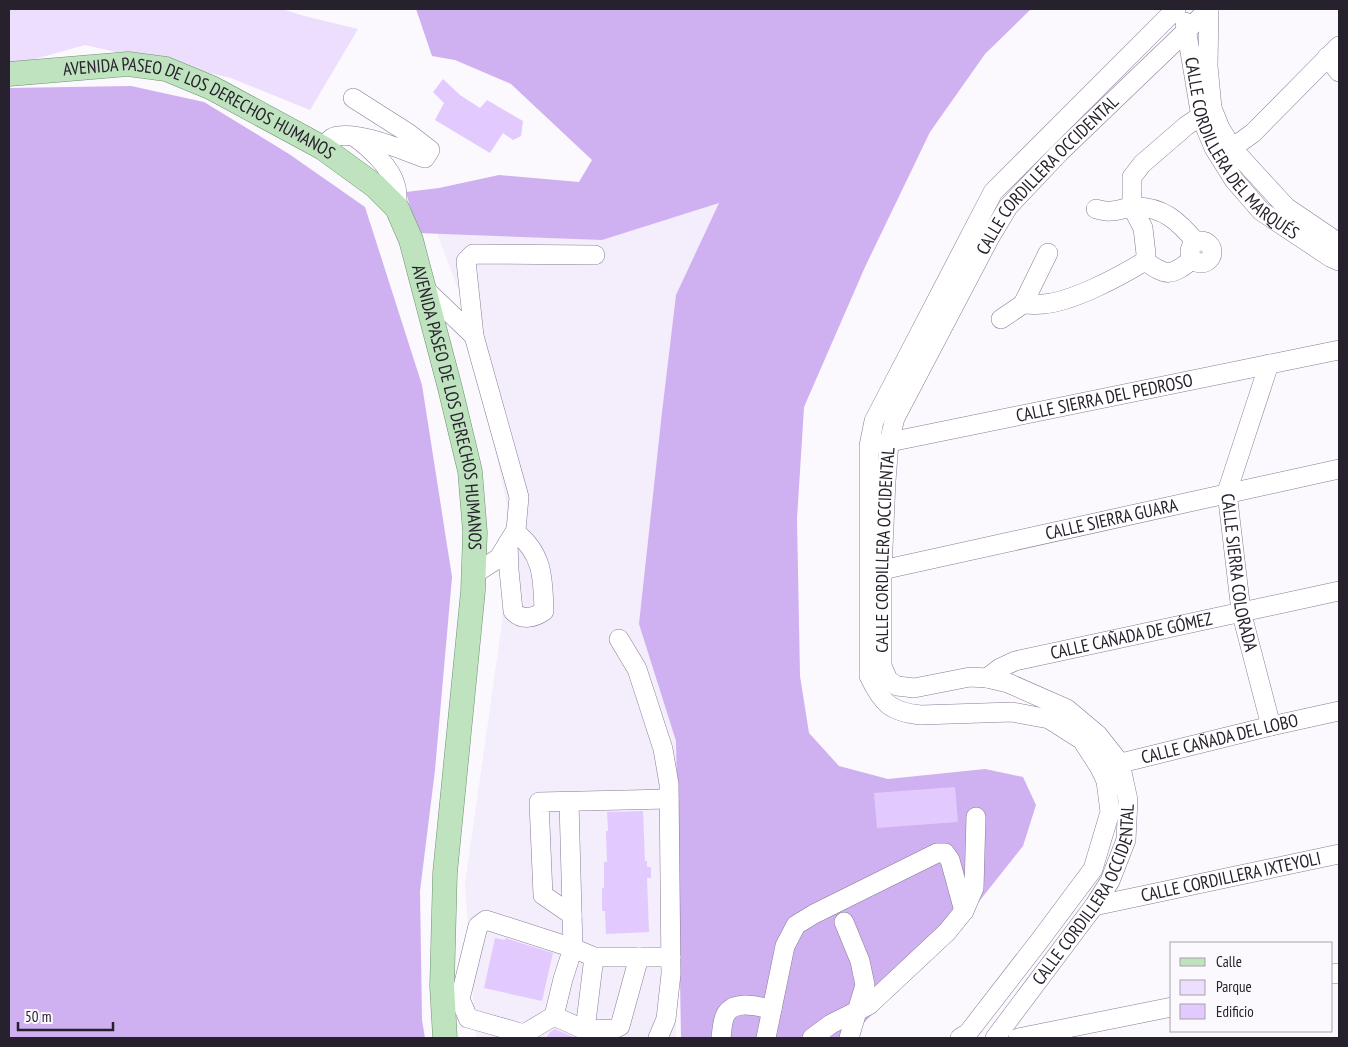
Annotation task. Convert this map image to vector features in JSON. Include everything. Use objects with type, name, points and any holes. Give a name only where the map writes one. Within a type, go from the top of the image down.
[{"type":"main road","name":"AVENIDA PASEO DE LOS DERECHOS HUMANOS","points":[[9,74],[128,64],[166,69],[212,88],[323,148],[375,186],[397,208],[411,240],[425,289],[470,471],[475,532],[474,574],[445,873],[442,986],[445,1038]]},
{"type":"street","name":"CALLE CORDILLERA OCCIDENTAL","points":[[969,1036],[1092,869],[1110,812],[1106,781],[1082,740],[1049,719],[1012,712],[906,714],[884,702],[877,692],[869,676],[869,446],[874,421],[993,192],[1176,9]]},
{"type":"street","name":"CALLE CORDILLERA DEL MARQUÉS","points":[[1184,9],[1185,31],[1214,148],[1234,180],[1261,211],[1339,261]]},
{"type":"street","name":"CALLE CORDILLERA OCCIDENTAL","points":[[995,1038],[1094,906],[1110,881],[1126,840],[1128,800],[1120,763],[1098,735],[1067,709],[1008,683],[988,678],[970,677],[914,688],[897,686],[888,680],[882,666],[882,570],[889,442],[895,418],[990,237],[1008,207],[1060,152],[1209,9]]},
{"type":"street","name":"CALLE CORDILLERA DEL MARQUÉS","points":[[1209,9],[1206,113],[1220,128],[1232,148],[1286,207],[1339,243]]},
{"type":"street","points":[[1232,148],[1253,133],[1333,51],[1339,72]]},
{"type":"street","points":[[323,148],[329,140],[337,136],[353,136],[384,143],[425,158],[430,150],[408,133],[353,98]]},
{"type":"street","points":[[1023,304],[1044,304],[1071,298],[1128,272],[1144,261],[1146,254],[1143,228],[1132,207],[1132,176],[1142,164],[1178,132],[1206,113]]},
{"type":"street","points":[[353,136],[365,144],[388,170],[397,189],[397,208]]},
{"type":"street","points":[[993,192],[1008,207]]},
{"type":"street","points":[[1096,209],[1110,211],[1132,207],[1147,207],[1168,215],[1181,224],[1194,251],[1178,271],[1169,274],[1160,272],[1144,261]]},
{"type":"street","points":[[1001,319],[1023,304],[1048,253]]},
{"type":"street","points":[[474,574],[499,558],[511,538],[519,496],[474,336],[466,261],[473,254],[595,255]]},
{"type":"street","points":[[425,289],[474,336]]},
{"type":"street","name":"CALLE SIERRA DEL PEDROSO","points":[[869,446],[1339,350]]},
{"type":"street","name":"CALLE SIERRA COLORADA","points":[[1269,364],[1227,492],[1241,611],[1271,726]]},
{"type":"street","name":"CALLE SIERRA GUARA","points":[[882,570],[1227,492],[1339,469]]},
{"type":"street","name":"CALLE CAÑADA DE GÓMEZ","points":[[988,678],[1000,668],[1015,661],[1339,591]]},
{"type":"street","points":[[619,639],[637,669],[663,749],[669,784],[671,974],[666,1019],[658,1038]]},
{"type":"street","name":"CALLE CAÑADA DEL LOBO","points":[[1100,768],[1339,711]]},
{"type":"street","points":[[572,915],[544,895],[538,802],[669,799]]},
{"type":"street","points":[[569,802],[573,948],[554,1016],[524,1034],[468,1018],[460,999],[478,926],[486,920],[573,948],[594,957],[671,957]]},
{"type":"street","points":[[812,1038],[831,1024],[869,1005],[947,932],[964,911],[974,888],[976,817]]},
{"type":"street","points":[[766,1038],[785,946],[796,925],[814,914],[937,853],[945,853],[950,860],[964,911]]},
{"type":"street","name":"CALLE CORDILLERA IXTEYOLI","points":[[1094,906],[1339,854]]},
{"type":"street","points":[[844,922],[860,961],[865,984],[848,1038]]},
{"type":"street","points":[[585,1030],[594,957]]},
{"type":"street","points":[[554,1016],[585,1030],[614,1029],[620,1026],[639,957]]},
{"type":"street","points":[[721,1038],[725,1015],[731,1008],[740,1004],[772,1009]]},
{"type":"street","points":[[1018,1038],[1170,1007]]},
{"type":"shaded area","points":[[416,9],[1031,9],[985,54],[930,132],[865,267],[804,407],[797,519],[800,676],[809,733],[839,766],[888,779],[985,769],[1023,777],[1036,805],[1023,846],[962,923],[849,1038],[681,1038],[676,741],[639,624],[676,295],[719,203],[602,240],[417,233],[406,192],[439,188],[499,175],[579,182],[592,160],[511,84],[455,60],[432,56]]},
{"type":"shaded area","points":[[131,86],[204,102],[289,154],[365,207],[422,385],[452,577],[435,770],[420,891],[422,1020],[425,1038],[9,1038],[9,88]]},
{"type":"shaded area","points":[[720,202],[676,296],[640,624],[676,741],[676,1038],[476,1038],[465,884],[502,623],[507,505],[464,305],[437,233],[602,240]]},
{"type":"green space","points":[[9,9],[282,9],[358,29],[310,110],[231,78],[85,45],[9,65]]},
{"type":"building","points":[[443,79],[460,95],[480,108],[487,100],[523,121],[521,136],[513,140],[503,133],[490,153],[435,120],[444,103],[433,92]]},
{"type":"building","points":[[955,787],[958,822],[877,828],[874,793]]},
{"type":"building","points":[[643,811],[645,861],[647,861],[647,867],[651,867],[651,878],[647,878],[649,932],[606,934],[605,911],[602,911],[602,888],[604,888],[604,862],[607,862],[607,812]]},
{"type":"building","points":[[495,938],[505,940],[505,938],[553,953],[542,1001],[484,988]]},
{"type":"building","points":[[555,1029],[576,1038],[546,1038]]}]
